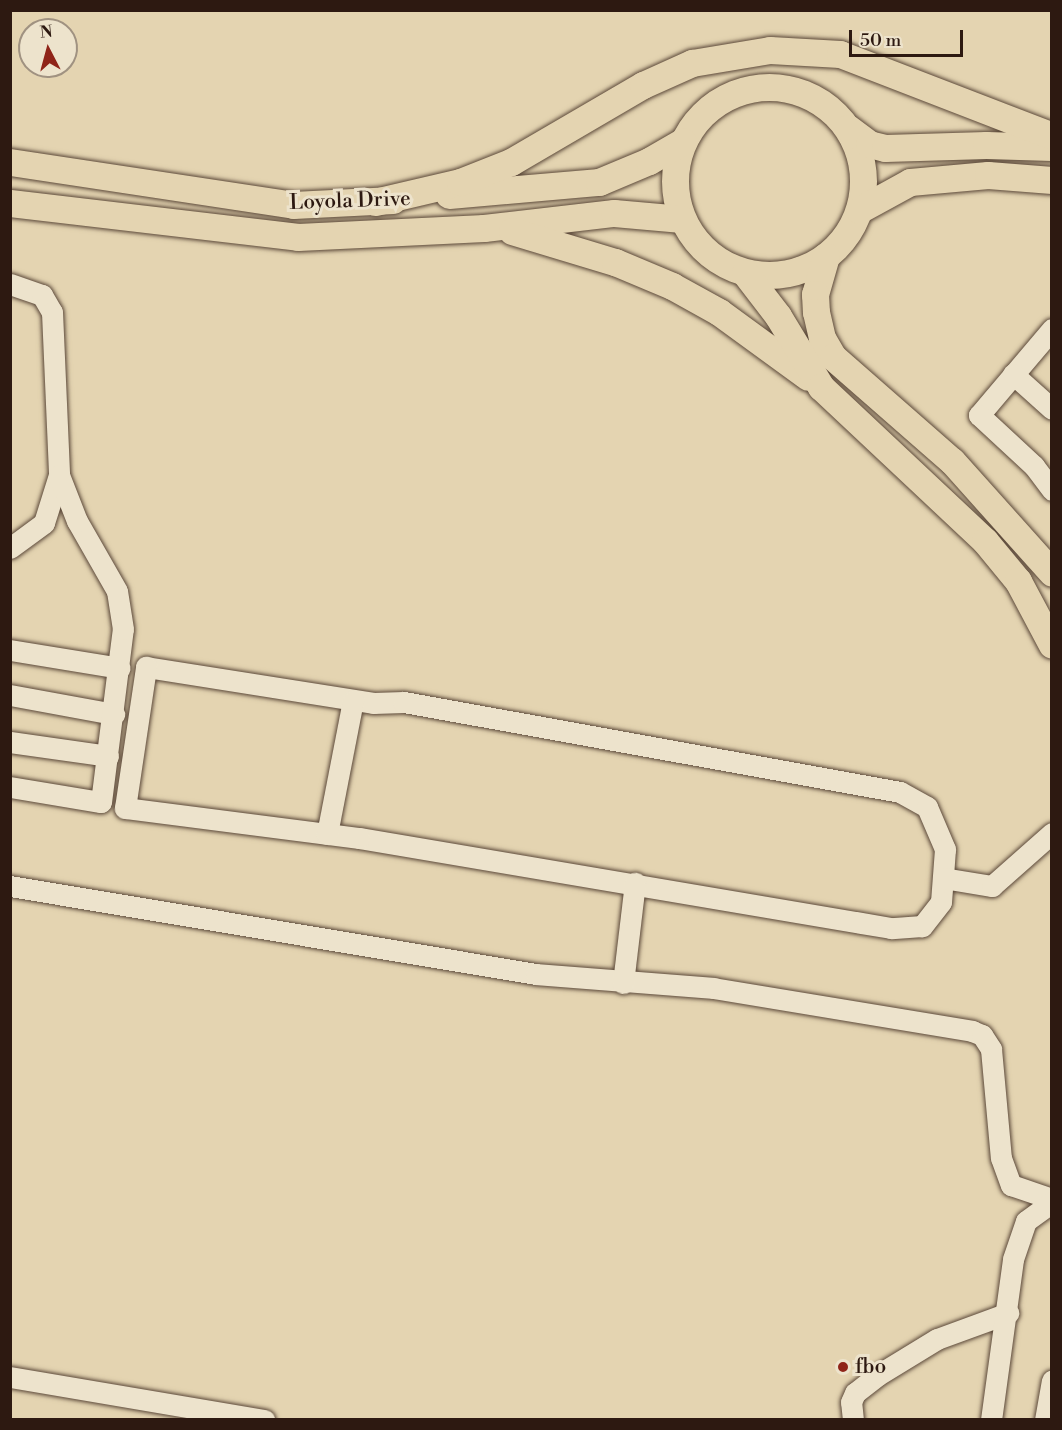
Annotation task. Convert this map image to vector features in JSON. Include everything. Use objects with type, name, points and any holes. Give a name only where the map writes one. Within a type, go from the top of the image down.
[{"type":"main road","points":[[375,202],[460,182],[511,162],[643,85],[692,63],[770,50],[840,54],[1052,136]]},
{"type":"main road","points":[[821,387],[778,316],[745,273],[712,255],[697,243],[682,219],[674,193],[675,175],[683,141],[699,117],[721,99],[747,89],[776,86],[804,93],[828,107],[848,128],[869,144],[885,148],[998,145],[1052,147]]},
{"type":"main road","points":[[745,273],[774,275],[792,271],[826,256],[846,235],[859,210],[864,182],[860,154],[848,128]]},
{"type":"main road","name":"Loyola Drive","points":[[10,162],[293,205],[375,202],[599,182],[649,161],[683,141]]},
{"type":"main road","points":[[859,210],[910,182],[988,175],[1052,180]]},
{"type":"main road","name":"Loyola Drive","points":[[10,203],[298,237],[484,228],[614,213],[682,219]]},
{"type":"main road","points":[[484,228],[526,233],[672,286],[719,312],[821,387],[985,541],[1018,581],[1052,645]]},
{"type":"main road","points":[[826,256],[815,294],[816,312],[822,338],[833,357],[952,460],[1052,573]]},
{"type":"lane","points":[[10,284],[42,295],[52,312],[59,474],[78,521],[117,591],[123,629],[120,668],[101,802],[10,787]]},
{"type":"lane","points":[[1052,329],[979,415],[1034,466],[1052,490]]},
{"type":"lane","points":[[1013,374],[1052,409]]},
{"type":"lane","points":[[10,548],[44,522],[59,474]]},
{"type":"lane","points":[[10,650],[120,668]]},
{"type":"lane","points":[[147,667],[353,700],[404,702],[900,792],[927,807],[945,849],[941,903],[922,926],[891,928],[635,883],[327,834],[125,808],[147,667]]},
{"type":"lane","points":[[10,695],[114,714]]},
{"type":"lane","points":[[327,834],[353,700]]},
{"type":"lane","points":[[10,742],[108,756]]},
{"type":"lane","points":[[943,878],[992,886],[1052,833]]},
{"type":"lane","points":[[622,983],[635,883]]},
{"type":"lane","points":[[10,886],[536,974],[754,993],[982,1035],[991,1049],[1001,1158],[1011,1185],[1052,1201]]},
{"type":"lane","points":[[991,1419],[1008,1313],[1013,1259],[1026,1221],[1052,1201]]},
{"type":"lane","points":[[853,1419],[851,1402],[855,1393],[878,1375],[937,1339],[1008,1313]]},
{"type":"lane","points":[[10,1377],[264,1419]]},
{"type":"lane","points":[[1045,1419],[1052,1381]]},
{"type":"place","name":"fbo","points":[[843,1367]]}]
